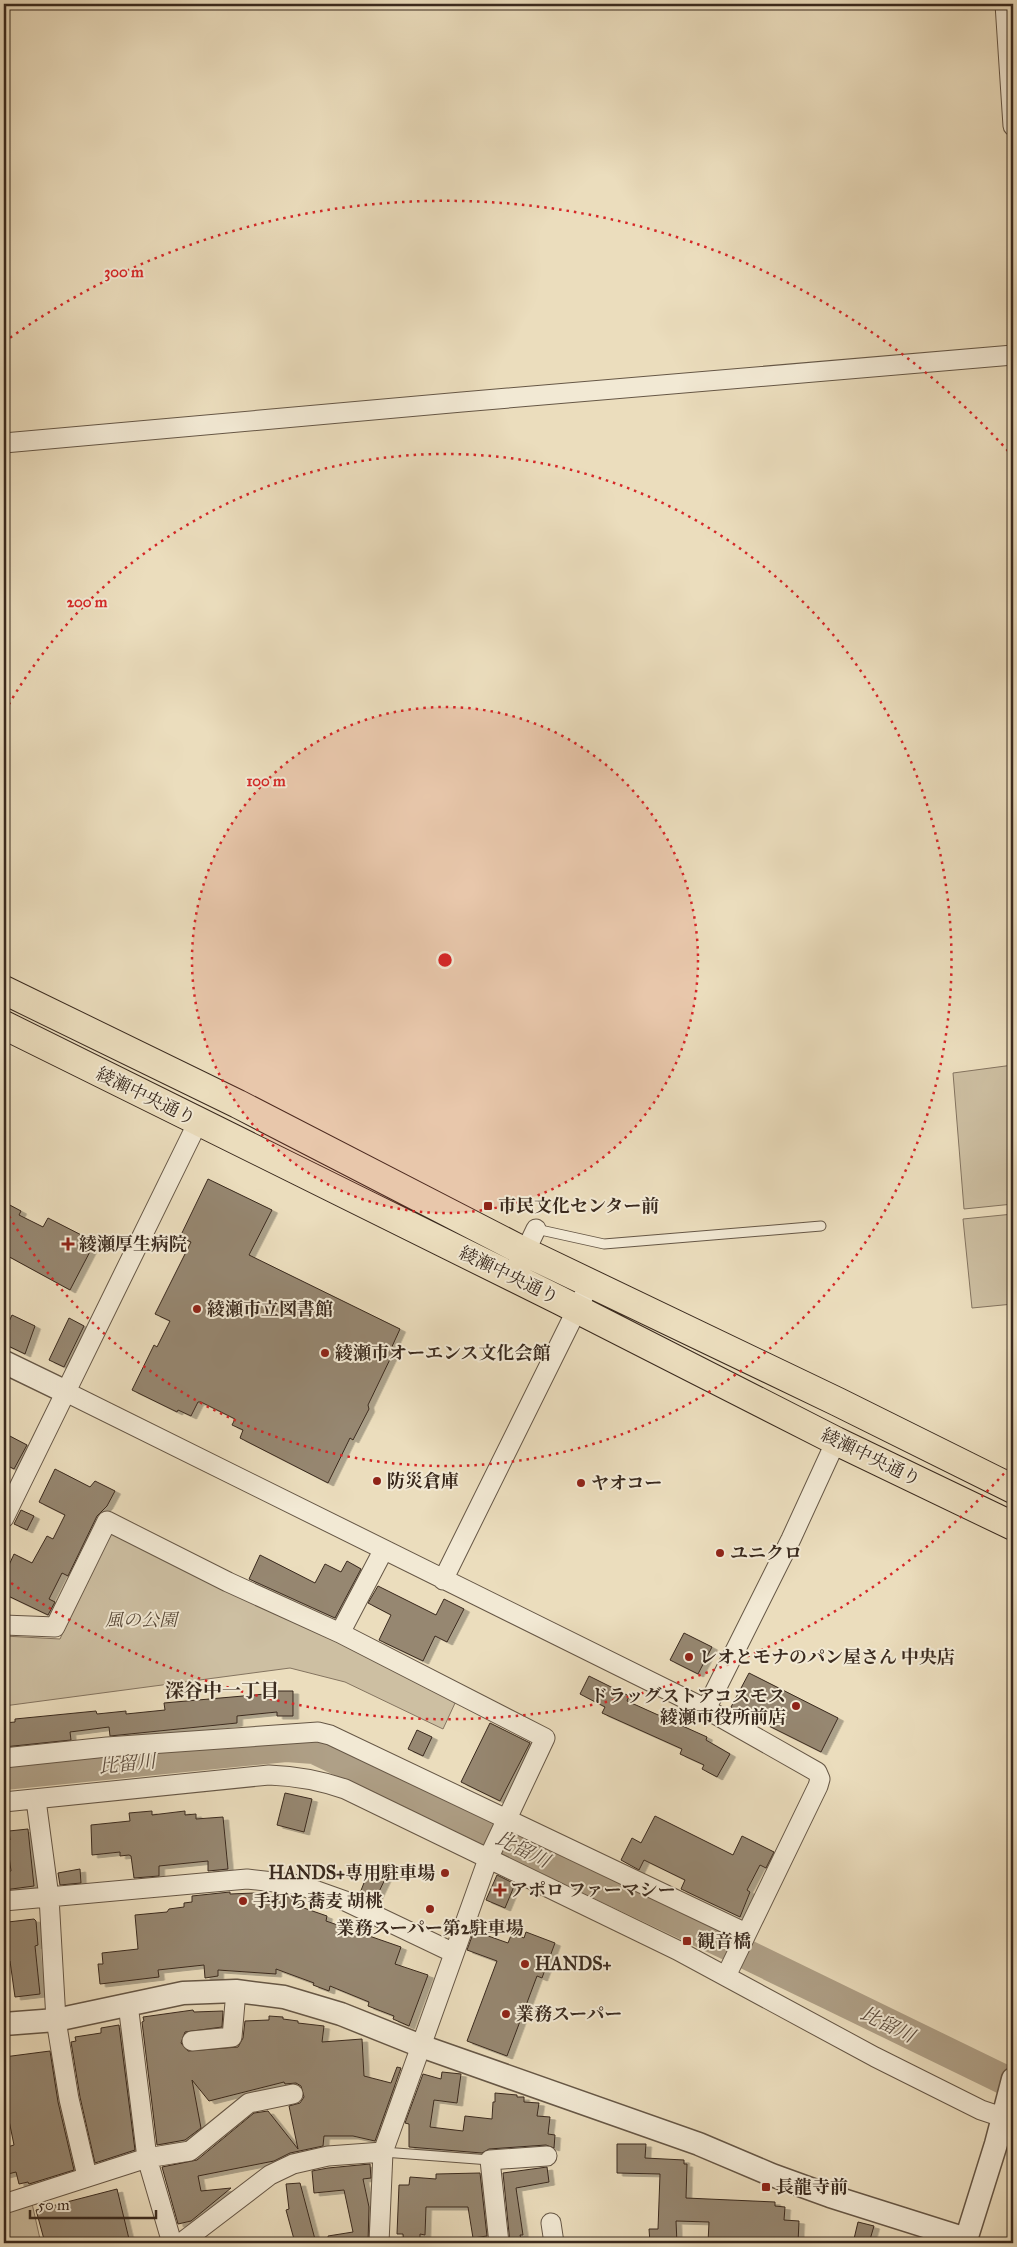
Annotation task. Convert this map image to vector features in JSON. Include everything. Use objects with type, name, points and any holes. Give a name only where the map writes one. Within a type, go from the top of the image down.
[{"type":"main road","name":"綾瀬中央通り","points":[[4,990],[238,1104],[531,1240],[590,1283],[1013,1489]]},
{"type":"main road","name":"綾瀬中央通り","points":[[4,1025],[577,1309],[836,1441],[1013,1526]]},
{"type":"street","points":[[1005,4],[1013,126]]},
{"type":"street","points":[[4,444],[462,402],[1013,355]]},
{"type":"street","points":[[4,1518],[198,1122]]},
{"type":"street","points":[[443,1580],[590,1283]]},
{"type":"street","points":[[4,1362],[706,1709],[817,1772],[820,1779],[726,1976]]},
{"type":"street","points":[[706,1709],[791,1539],[831,1456],[836,1441]]},
{"type":"street","points":[[4,1625],[55,1627],[107,1521],[228,1582],[340,1633],[545,1738],[492,1853],[383,2152],[379,2243]]},
{"type":"street","points":[[340,1633],[383,1551]]},
{"type":"street","points":[[4,1758],[107,1747],[318,1732],[330,1735],[740,1945]]},
{"type":"street","points":[[4,1802],[269,1775],[299,1776],[319,1780],[492,1853],[875,2056],[981,2110],[1008,2119]]},
{"type":"street","points":[[36,1800],[48,1896],[56,2020],[68,2099],[86,2176]]},
{"type":"street","points":[[4,1901],[247,1878],[300,1885],[345,1900],[454,1953]]},
{"type":"street","points":[[4,2024],[56,2020],[183,1993],[236,1991],[284,1997],[340,2014],[421,2046],[699,2144],[772,2175],[830,2196],[970,2242],[996,2144],[1008,2119],[1011,2086]]},
{"type":"street","points":[[192,2041],[232,2037],[236,1991]]},
{"type":"street","points":[[128,2004],[147,2158],[172,2243]]},
{"type":"street","points":[[4,2204],[86,2176],[147,2158],[190,2151],[249,2103],[293,2094]]},
{"type":"street","points":[[181,2243],[270,2174],[293,2164],[328,2156],[383,2152]]},
{"type":"street","points":[[499,2243],[490,2160],[547,2156]]},
{"type":"street","points":[[551,2223],[554,2243]]},
{"type":"lane","points":[[531,1240],[604,1244],[821,1226]]},
{"type":"lane","points":[[383,2152],[490,2160]]},
{"type":"green space","points":[[1013,1065],[1013,1204],[964,1209],[953,1073]]},
{"type":"green space","points":[[1013,1214],[1013,1304],[972,1308],[963,1219]]},
{"type":"green space","name":"風の公園","points":[[115,1533],[350,1645],[456,1701],[443,1729],[345,1682],[290,1668],[4,1706],[4,1636],[60,1639],[107,1536]]},
{"type":"green space","points":[[31,2199],[40,2239],[25,2243],[4,2243],[4,2207]]},
{"type":"building","points":[[208,1179],[272,1210],[249,1255],[400,1329],[390,1351],[393,1353],[368,1405],[369,1409],[353,1440],[350,1438],[328,1483],[240,1438],[243,1430],[232,1425],[235,1419],[201,1402],[198,1402],[191,1416],[178,1410],[177,1412],[132,1390],[154,1345],[157,1347],[170,1321],[155,1314],[191,1242],[180,1237]]},
{"type":"building","points":[[4,1202],[21,1211],[19,1215],[43,1227],[48,1218],[95,1242],[70,1290],[4,1254]]},
{"type":"building","points":[[12,1315],[35,1326],[25,1354],[4,1344],[4,1332]]},
{"type":"building","points":[[69,1318],[84,1326],[64,1367],[49,1360]]},
{"type":"building","points":[[4,1433],[27,1445],[14,1469],[4,1464]]},
{"type":"building","points":[[55,1469],[90,1487],[95,1481],[115,1491],[107,1506],[97,1516],[68,1576],[62,1573],[49,1599],[55,1602],[48,1615],[4,1594],[4,1576],[14,1554],[32,1563],[47,1536],[53,1539],[65,1515],[39,1502]]},
{"type":"building","points":[[21,1510],[34,1516],[27,1530],[14,1524]]},
{"type":"building","points":[[260,1555],[315,1583],[325,1564],[341,1572],[347,1561],[361,1569],[335,1618],[249,1579]]},
{"type":"building","points":[[378,1586],[436,1615],[444,1599],[464,1609],[447,1642],[435,1636],[423,1661],[379,1640],[391,1615],[368,1603]]},
{"type":"building","points":[[684,1633],[712,1647],[698,1674],[670,1660]]},
{"type":"building","points":[[749,1673],[838,1718],[821,1752],[731,1707]]},
{"type":"building","points":[[589,1676],[629,1696],[627,1701],[707,1737],[706,1740],[730,1754],[717,1777],[702,1769],[704,1765],[680,1754],[682,1749],[602,1713],[605,1707],[580,1694]]},
{"type":"building","points":[[276,1691],[293,1691],[293,1716],[277,1716],[277,1712],[237,1716],[237,1723],[110,1736],[109,1727],[70,1732],[71,1740],[4,1747],[4,1723],[15,1722],[15,1719],[96,1711],[97,1714],[126,1711],[126,1714],[165,1710],[164,1703],[277,1693]]},
{"type":"building","points":[[490,1723],[530,1743],[500,1801],[461,1782]]},
{"type":"building","points":[[417,1730],[432,1737],[423,1756],[408,1749]]},
{"type":"building","points":[[285,1793],[312,1799],[304,1832],[277,1825]]},
{"type":"building","points":[[152,1811],[152,1815],[185,1811],[185,1815],[196,1814],[196,1819],[223,1817],[228,1869],[208,1871],[208,1861],[159,1866],[159,1876],[134,1878],[131,1856],[120,1856],[120,1852],[92,1855],[91,1825],[130,1821],[129,1813]]},
{"type":"building","points":[[655,1816],[733,1855],[742,1836],[774,1852],[766,1868],[760,1865],[747,1890],[750,1892],[740,1917],[681,1889],[685,1880],[644,1860],[639,1870],[621,1860],[632,1838],[641,1843]]},
{"type":"building","points":[[28,1829],[34,1886],[4,1890],[4,1872],[11,1871],[7,1841],[10,1840],[9,1831]]},
{"type":"building","points":[[371,1865],[388,1873],[375,1900],[360,1893]]},
{"type":"building","points":[[80,1869],[81,1883],[60,1885],[58,1873]]},
{"type":"building","points":[[497,1875],[515,1884],[505,1908],[486,1900]]},
{"type":"building","points":[[230,1892],[230,1894],[254,1893],[298,1898],[298,1906],[327,1916],[326,1921],[401,1947],[395,1964],[428,1975],[409,2026],[393,2019],[394,2016],[368,2006],[369,2002],[330,1986],[329,1991],[313,1985],[314,1983],[276,1969],[276,1974],[218,1970],[218,1976],[205,1978],[204,1965],[158,1970],[159,1977],[100,1984],[98,1964],[103,1964],[102,1953],[138,1949],[135,1915],[167,1912],[169,1909],[184,1907],[184,1903],[192,1902],[192,1896]]},
{"type":"building","points":[[34,1919],[36,1921],[38,1945],[35,1946],[40,1994],[15,1997],[10,1961],[4,1962],[4,1940],[8,1940],[7,1924],[8,1922]]},
{"type":"building","points":[[474,1931],[508,1943],[512,1933],[524,1938],[526,1932],[555,1943],[542,1978],[537,1976],[507,2056],[467,2041],[497,1961],[467,1950]]},
{"type":"building","points":[[193,2010],[194,2012],[223,2011],[222,2027],[185,2032],[181,2043],[188,2051],[238,2047],[243,2038],[245,2021],[269,2020],[269,2016],[283,2017],[283,2019],[298,2021],[298,2023],[324,2026],[322,2042],[362,2039],[364,2076],[391,2083],[397,2067],[401,2068],[375,2141],[353,2136],[324,2136],[323,2146],[290,2153],[274,2161],[198,2176],[201,2191],[231,2188],[191,2221],[178,2224],[162,2167],[197,2160],[254,2113],[268,2111],[298,2149],[289,2106],[300,2103],[304,2097],[301,2086],[296,2083],[285,2084],[284,2082],[209,2101],[192,2080],[201,2128],[185,2140],[157,2145],[142,2022],[144,2021],[143,2017]]},
{"type":"building","points":[[119,2025],[135,2150],[95,2163],[80,2097],[71,2042],[76,2041],[75,2037],[101,2033],[101,2028]]},
{"type":"building","points":[[50,2051],[58,2102],[74,2170],[29,2184],[28,2182],[19,2184],[16,2172],[4,2175],[4,2148],[14,2145],[4,2096],[4,2057]]},
{"type":"building","points":[[442,2072],[461,2074],[457,2103],[434,2100],[430,2127],[463,2131],[465,2116],[492,2119],[495,2093],[517,2095],[517,2097],[524,2097],[524,2102],[539,2103],[537,2116],[550,2117],[548,2134],[555,2135],[554,2148],[546,2145],[489,2149],[482,2153],[409,2147],[409,2124],[405,2123],[423,2074],[441,2079]]},
{"type":"building","points":[[617,2144],[646,2144],[645,2158],[684,2160],[684,2164],[687,2164],[686,2198],[775,2202],[775,2206],[785,2207],[784,2220],[799,2221],[798,2243],[708,2243],[709,2222],[676,2221],[677,2243],[650,2243],[649,2229],[658,2229],[660,2174],[617,2173]]},
{"type":"building","points":[[370,2164],[371,2178],[363,2179],[369,2207],[368,2243],[329,2243],[328,2236],[353,2232],[344,2190],[314,2193],[312,2171]]},
{"type":"building","points":[[547,2167],[549,2182],[516,2188],[523,2235],[520,2235],[522,2243],[510,2243],[503,2173]]},
{"type":"building","points":[[480,2173],[487,2236],[473,2238],[468,2207],[426,2207],[425,2235],[420,2234],[420,2243],[404,2243],[403,2234],[397,2234],[399,2185],[409,2185],[410,2177],[436,2179],[436,2174]]},
{"type":"building","points":[[300,2183],[316,2243],[295,2243],[286,2210],[289,2209],[286,2184]]},
{"type":"building","points":[[117,2189],[130,2243],[45,2243],[36,2210]]},
{"type":"building","points":[[858,2222],[874,2226],[869,2243],[853,2243]]},
{"type":"waterway","name":"比留川","points":[[4,1775],[286,1747],[314,1749],[723,1943],[1013,2084]]},
{"type":"place","name":"市民文化センター前","points":[[488,1206]]},
{"type":"place","name":"綾瀬厚生病院","points":[[68,1244]]},
{"type":"place","name":"綾瀬市立図書館","points":[[197,1309]]},
{"type":"place","name":"綾瀬市オーエンス文化会館","points":[[325,1353]]},
{"type":"place","name":"防災倉庫","points":[[377,1481]]},
{"type":"place","name":"ヤオコー","points":[[581,1483]]},
{"type":"place","name":"ユニクロ","points":[[720,1553]]},
{"type":"place","name":"レオとモナのパン屋さん 中央店","points":[[689,1657]]},
{"type":"place","name":"ドラッグストアコスモス 綾瀬市役所前店","points":[[796,1706]]},
{"type":"place","name":"HANDS+専用駐車場","points":[[445,1873]]},
{"type":"place","name":"アポロ ファーマシー","points":[[500,1890]]},
{"type":"place","name":"手打ち蕎麦 胡桃","points":[[243,1901]]},
{"type":"place","name":"業務スーパー第2駐車場","points":[[430,1909]]},
{"type":"place","name":"観音橋","points":[[687,1941]]},
{"type":"place","name":"HANDS+","points":[[525,1964]]},
{"type":"place","name":"業務スーパー","points":[[506,2014]]},
{"type":"place","name":"長龍寺前","points":[[766,2187]]},
{"type":"district","name":"深谷中一丁目","points":[[222,1690]]}]
